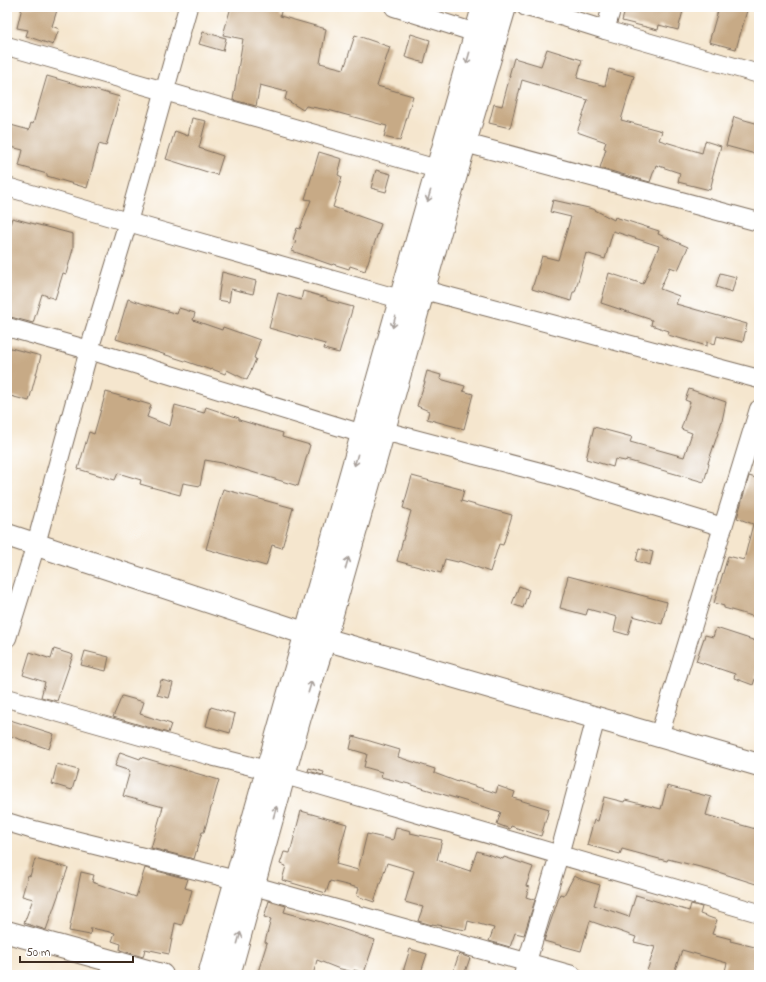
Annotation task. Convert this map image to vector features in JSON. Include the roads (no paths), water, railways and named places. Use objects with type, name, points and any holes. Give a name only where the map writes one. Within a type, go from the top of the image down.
[{"type":"main road","points":[[316,636],[363,434],[483,7]]},
{"type":"main road","points":[[209,975],[245,883],[316,636],[384,430],[505,7]]},
{"type":"main road","points":[[7,535],[316,636],[759,766]]},
{"type":"main road","points":[[229,975],[245,883]]},
{"type":"main road","points":[[7,932],[162,975]]},
{"type":"street","points":[[7,638],[36,544],[89,350],[128,222],[188,7]]},
{"type":"street","points":[[394,7],[476,32]]},
{"type":"street","points":[[526,7],[758,71]]},
{"type":"street","points":[[605,30],[612,7]]},
{"type":"street","points":[[7,46],[437,169]]},
{"type":"street","points":[[465,143],[759,222]]},
{"type":"street","points":[[7,187],[400,299]]},
{"type":"street","points":[[424,290],[759,379]]},
{"type":"street","points":[[7,328],[89,350],[363,434]]},
{"type":"street","points":[[659,736],[723,527],[753,453],[759,408]]},
{"type":"street","points":[[384,430],[548,474],[723,527]]},
{"type":"street","points":[[7,698],[276,773],[759,913]]},
{"type":"street","points":[[524,968],[559,855],[596,718]]},
{"type":"street","points":[[7,822],[45,833],[245,883],[524,968],[572,975]]}]
